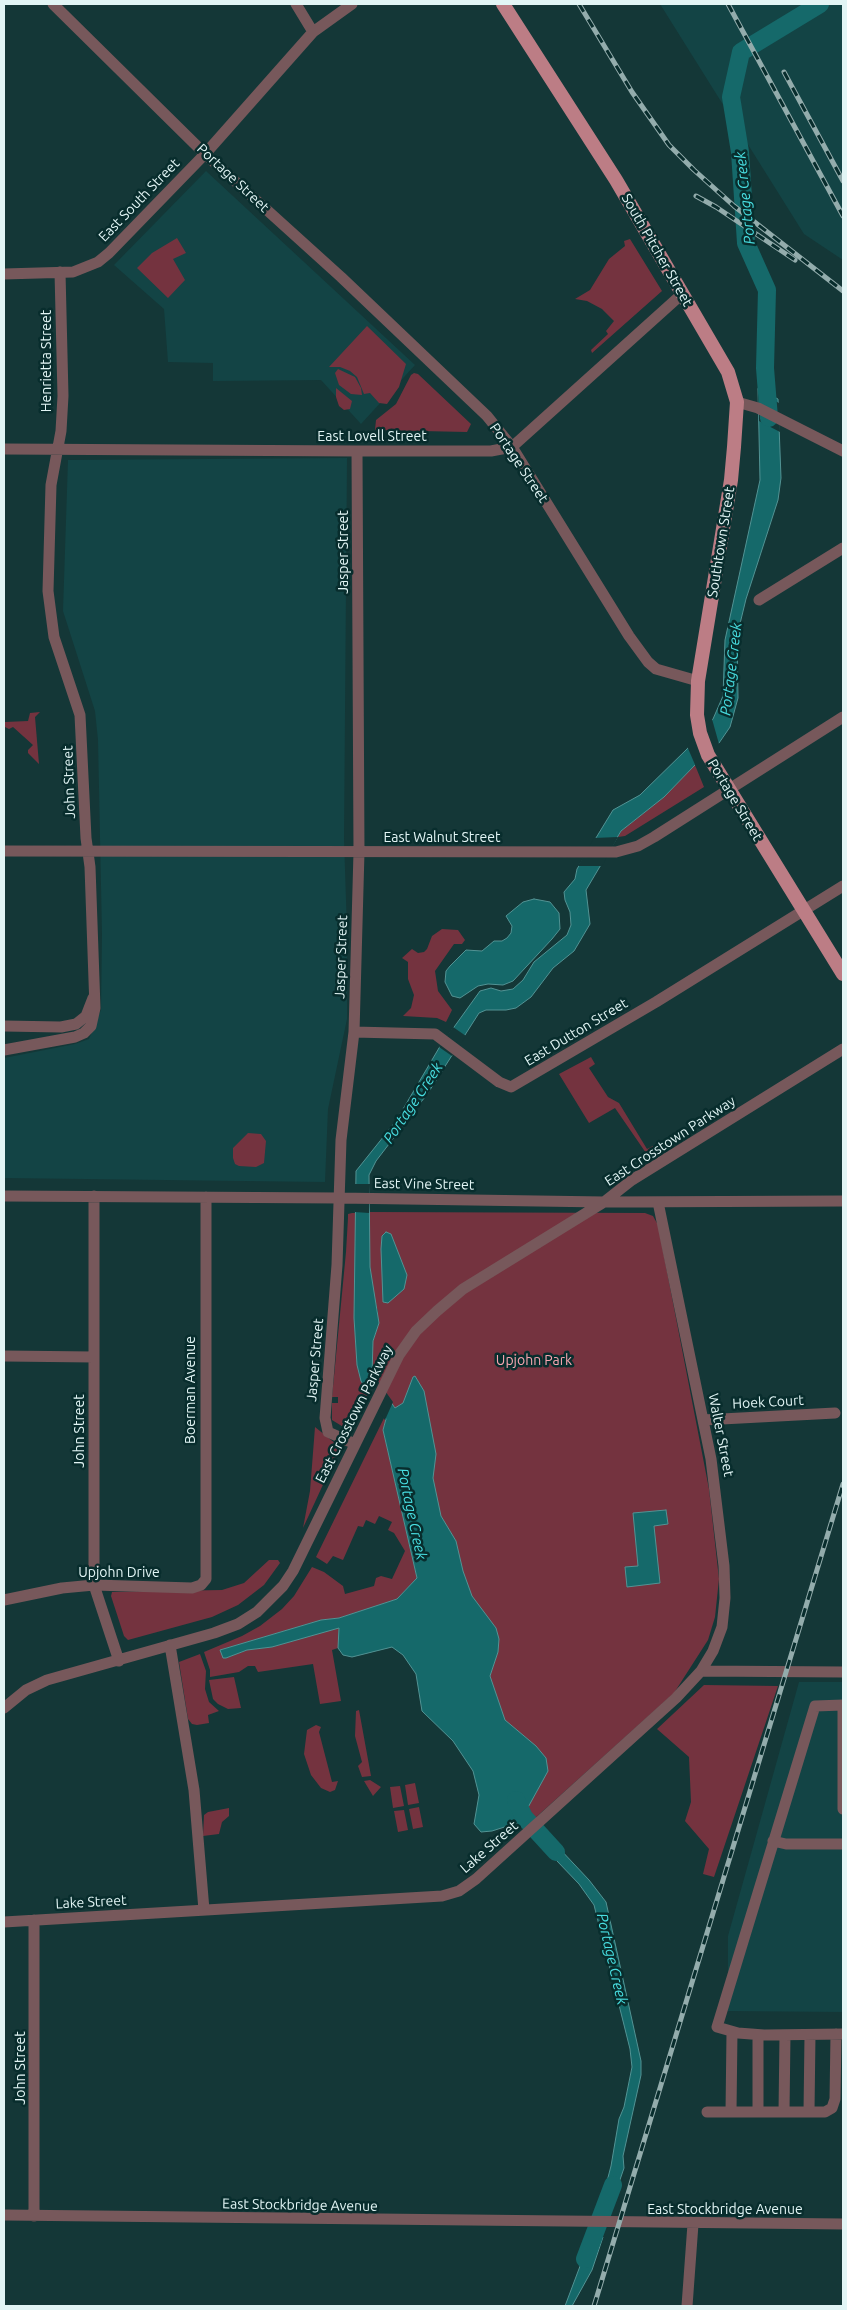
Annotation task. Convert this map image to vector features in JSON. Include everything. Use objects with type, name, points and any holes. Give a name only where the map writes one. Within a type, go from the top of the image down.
[{"type":"main road","name":"South Pitcher Street","points":[[503,4],[616,180],[682,294],[720,354],[728,372],[737,402]]},
{"type":"main road","name":"Southtown Street","points":[[698,681],[731,480],[737,402]]},
{"type":"main road","name":"Portage Street","points":[[698,681],[697,715],[700,733],[708,755],[843,974]]},
{"type":"street","name":"Portage Street","points":[[53,4],[205,154],[341,277],[468,396],[512,447],[629,636],[648,662],[656,669],[698,681]]},
{"type":"street","points":[[296,4],[313,32]]},
{"type":"street","name":"East South Street","points":[[4,274],[60,272],[82,269],[98,262],[205,154],[313,32],[352,4]]},
{"type":"street","name":"Henrietta Street","points":[[58,449],[63,396],[60,272]]},
{"type":"street","points":[[512,447],[682,294]]},
{"type":"street","points":[[737,402],[758,408],[843,451]]},
{"type":"street","name":"East Lovell Street","points":[[4,449],[491,451],[512,447]]},
{"type":"street","name":"John Street","points":[[4,1050],[75,1037],[84,1033],[94,1019],[90,867],[87,852],[80,715],[54,637],[48,591],[51,485],[58,449]]},
{"type":"street","name":"Jasper Street","points":[[355,1444],[333,1435],[325,1426],[337,1265],[341,1140],[354,1032],[359,852],[357,451]]},
{"type":"street","points":[[759,600],[843,548]]},
{"type":"street","name":"East Walnut Street","points":[[4,851],[610,852],[638,846],[843,718]]},
{"type":"street","name":"East Dutton Street","points":[[354,1032],[435,1034],[499,1082],[508,1087],[514,1086],[843,886]]},
{"type":"street","points":[[4,1026],[61,1027],[76,1024],[86,1016],[94,994]]},
{"type":"street","points":[[4,1036],[11,1030],[23,1026]]},
{"type":"street","name":"East Crosstown Parkway","points":[[4,1708],[26,1690],[47,1680],[214,1633],[238,1624],[257,1612],[283,1586],[297,1563],[382,1387],[407,1343],[450,1298],[604,1202],[632,1180],[843,1049]]},
{"type":"street","name":"East Vine Street","points":[[4,1196],[369,1198],[604,1202],[843,1201]]},
{"type":"street","name":"John Street","points":[[94,1196],[94,1585],[119,1661]]},
{"type":"street","name":"Boerman Avenue","points":[[204,1583],[207,1573],[206,1197]]},
{"type":"street","name":"Walter Street","points":[[658,1202],[703,1420],[718,1506],[725,1598],[718,1638],[700,1672]]},
{"type":"street","points":[[4,1356],[94,1357]]},
{"type":"street","name":"Hoek Court","points":[[703,1420],[835,1413]]},
{"type":"street","name":"Upjohn Drive","points":[[4,1600],[62,1588],[94,1585],[185,1588],[204,1583]]},
{"type":"street","points":[[170,1645],[194,1790],[204,1910]]},
{"type":"street","points":[[700,1672],[843,1672]]},
{"type":"street","name":"Lake Street","points":[[4,1922],[442,1896],[458,1891],[476,1879],[538,1824],[676,1698],[700,1672]]},
{"type":"street","points":[[707,2112],[825,2112],[832,2108],[835,2099],[840,2034],[758,2034],[732,2032],[718,2027],[815,1706],[843,1705],[843,1809]]},
{"type":"street","points":[[773,1841],[786,1844],[843,1844]]},
{"type":"street","name":"John Street","points":[[34,1920],[34,2216]]},
{"type":"street","points":[[731,2112],[732,2032]]},
{"type":"street","points":[[758,2034],[758,2112]]},
{"type":"street","points":[[784,2112],[785,2035]]},
{"type":"street","points":[[809,2112],[810,2035]]},
{"type":"street","name":"East Stockbridge Avenue","points":[[4,2215],[694,2224],[843,2224]]},
{"type":"street","points":[[687,2306],[694,2224]]},
{"type":"shaded area","points":[[660,4],[843,4],[843,260],[804,234]]},
{"type":"shaded area","points":[[206,171],[415,365],[361,424],[321,380],[213,381],[213,363],[168,362],[164,309],[114,265]]},
{"type":"shaded area","points":[[347,458],[344,839],[347,1019],[328,1109],[325,1182],[4,1178],[4,1058],[75,1044],[89,1039],[101,1010],[102,934],[98,740],[95,711],[63,611],[68,460]]},
{"type":"shaded area","points":[[799,1682],[843,1682],[843,2012],[728,2011],[728,1936]]},
{"type":"green space","points":[[177,238],[186,253],[173,259],[185,280],[168,298],[137,268],[152,253]]},
{"type":"green space","points":[[630,239],[662,291],[592,353],[591,350],[608,334],[606,331],[614,321],[602,309],[587,301],[575,299],[590,290],[609,259],[625,246],[624,241]]},
{"type":"green space","points":[[367,326],[406,364],[399,387],[387,404],[379,403],[370,393],[364,394],[357,377],[350,371],[340,367],[329,367]]},
{"type":"green space","points":[[338,369],[355,377],[361,388],[362,395],[351,394],[339,385],[335,373]]},
{"type":"green space","points":[[414,373],[418,374],[471,424],[467,432],[375,430],[376,420],[396,404],[411,375]]},
{"type":"green space","points":[[336,388],[352,401],[350,409],[344,410],[339,406]]},
{"type":"green space","points":[[40,712],[35,717],[39,764],[28,753],[28,750],[33,745],[13,727],[9,729],[5,727],[5,722],[28,721],[30,713]]},
{"type":"green space","points":[[695,765],[704,787],[625,836],[618,837],[621,831],[664,797]]},
{"type":"green space","points":[[442,929],[458,930],[465,940],[462,944],[454,944],[435,971],[438,991],[452,1010],[446,1022],[437,1018],[403,1016],[411,1008],[414,995],[408,979],[408,962],[402,958],[412,949],[418,953],[424,952],[432,936]]},
{"type":"green space","points":[[591,1057],[595,1064],[589,1068],[608,1097],[619,1103],[647,1149],[653,1146],[655,1148],[646,1153],[615,1108],[589,1123],[559,1074]]},
{"type":"green space","points":[[248,1133],[261,1134],[266,1141],[264,1163],[256,1167],[239,1166],[235,1164],[233,1158],[233,1148]]},
{"type":"green space","name":"Upjohn Park","points":[[369,1212],[645,1213],[653,1216],[658,1225],[709,1489],[719,1579],[715,1617],[708,1640],[674,1693],[534,1819],[528,1816],[504,1749],[395,1409],[372,1375],[373,1341],[378,1312],[372,1287],[370,1267]]},
{"type":"green space","points":[[356,1213],[354,1318],[357,1365],[367,1395],[353,1423],[345,1428],[332,1420],[332,1403],[338,1403],[338,1397],[332,1397],[348,1214]]},
{"type":"green space","points":[[384,1418],[386,1421],[383,1430],[417,1578],[397,1599],[339,1618],[321,1620],[220,1650],[226,1658],[247,1650],[272,1647],[339,1627],[338,1648],[332,1650],[341,1701],[320,1704],[313,1664],[258,1672],[255,1666],[248,1666],[239,1672],[210,1677],[210,1670],[204,1652],[242,1636],[260,1626],[282,1609],[294,1596],[312,1567],[324,1572],[343,1586],[345,1594],[374,1586],[376,1578],[381,1576],[392,1579],[405,1551],[394,1533],[388,1530],[392,1522],[379,1516],[375,1524],[366,1520],[363,1527],[358,1526],[343,1560],[333,1556],[327,1564],[316,1557]]},
{"type":"green space","points":[[315,1427],[336,1444],[339,1450],[303,1528],[310,1491]]},
{"type":"green space","points":[[269,1560],[278,1560],[280,1563],[264,1585],[238,1605],[212,1617],[128,1640],[124,1636],[111,1596],[112,1592],[222,1590],[244,1583]]},
{"type":"green space","points":[[200,1654],[206,1671],[205,1689],[209,1702],[219,1711],[208,1715],[209,1723],[197,1725],[192,1724],[188,1719],[179,1662]]},
{"type":"green space","points":[[234,1677],[241,1708],[228,1709],[213,1699],[209,1680]]},
{"type":"green space","points":[[704,1685],[778,1686],[714,1877],[703,1874],[709,1849],[685,1821],[691,1802],[689,1757],[657,1729]]},
{"type":"green space","points":[[359,1710],[371,1776],[362,1777],[358,1766],[362,1762],[355,1736],[356,1711]]},
{"type":"green space","points":[[316,1725],[321,1727],[319,1732],[332,1782],[338,1781],[335,1790],[330,1792],[321,1788],[311,1775],[304,1754],[307,1730]]},
{"type":"green space","points":[[370,1780],[381,1787],[373,1796],[364,1781]]},
{"type":"green space","points":[[415,1783],[419,1803],[408,1805],[405,1785]]},
{"type":"green space","points":[[400,1786],[404,1806],[393,1808],[390,1787]]},
{"type":"green space","points":[[419,1807],[423,1827],[413,1829],[409,1809]]},
{"type":"green space","points":[[229,1808],[229,1816],[222,1822],[219,1834],[203,1836],[204,1815],[208,1812]]},
{"type":"green space","points":[[404,1810],[408,1830],[398,1832],[394,1811]]},
{"type":"water","points":[[758,389],[778,399],[781,478],[778,500],[746,599],[737,636],[738,698],[730,727],[719,743],[664,797],[621,831],[586,890],[590,924],[574,951],[553,968],[531,997],[516,1008],[486,1010],[479,1013],[428,1093],[376,1161],[369,1175],[370,1267],[379,1323],[373,1341],[372,1375],[395,1408],[403,1403],[413,1377],[415,1376],[424,1391],[436,1454],[433,1478],[441,1516],[456,1541],[463,1571],[472,1596],[496,1628],[499,1639],[498,1652],[490,1676],[505,1720],[536,1746],[546,1758],[548,1771],[526,1811],[530,1817],[522,1825],[520,1822],[492,1831],[481,1832],[474,1824],[479,1795],[473,1771],[453,1741],[422,1711],[416,1674],[403,1655],[392,1647],[352,1657],[343,1655],[338,1648],[339,1628],[272,1647],[247,1650],[226,1658],[223,1658],[220,1650],[321,1620],[339,1618],[397,1599],[417,1578],[383,1430],[386,1419],[361,1381],[357,1365],[354,1318],[356,1171],[396,1121],[439,1048],[480,991],[491,988],[501,991],[513,989],[523,980],[534,962],[567,935],[571,925],[570,912],[564,892],[575,879],[577,869],[613,810],[640,795],[687,749],[713,719],[723,696],[725,640],[760,480]]},
{"type":"water","points":[[534,899],[550,902],[559,913],[560,929],[552,939],[513,981],[503,985],[488,984],[478,986],[460,998],[452,996],[445,982],[446,971],[450,966],[466,950],[482,951],[494,941],[502,941],[507,938],[511,933],[512,926],[506,916],[523,902]]},
{"type":"water","points":[[386,1232],[391,1234],[407,1275],[404,1289],[388,1303],[383,1302],[381,1249],[382,1236]]},
{"type":"water","points":[[666,1510],[668,1524],[654,1526],[660,1583],[627,1587],[625,1567],[638,1566],[633,1513]]},
{"type":"water","points":[[543,1831],[589,1880],[606,1902],[641,2061],[641,2075],[623,2156],[624,2168],[613,2200],[608,2208],[600,2208],[632,2067],[630,2049],[594,1905],[579,1884],[535,1838]]},
{"type":"water","points":[[591,2237],[603,2237],[592,2270],[572,2306],[565,2306]]},
{"type":"pier","points":[[758,392],[779,403],[780,432],[759,421]]},
{"type":"pier","points":[[712,719],[719,744],[696,767],[687,746]]},
{"type":"pier","points":[[618,837],[602,866],[578,866],[594,838]]},
{"type":"pier","points":[[453,1027],[466,1036],[452,1056],[439,1047]]},
{"type":"pier","points":[[355,1184],[370,1184],[369,1213],[355,1212]]},
{"type":"pier","points":[[373,1374],[393,1402],[385,1420],[365,1391]]},
{"type":"waterway","name":"Portage Creek","points":[[769,418],[765,368],[767,290],[746,243],[740,152],[731,97],[741,52],[820,4]]},
{"type":"waterway","name":"Portage Creek","points":[[516,1800],[524,1817],[556,1852]]},
{"type":"waterway","name":"Portage Creek","points":[[585,2259],[613,2185]]},
{"type":"railway","points":[[579,4],[632,92],[669,145],[734,206],[843,291]]},
{"type":"railway","points":[[728,4],[843,216]]},
{"type":"railway","points":[[784,72],[843,181]]},
{"type":"railway","points":[[696,196],[716,207],[795,260]]},
{"type":"railway","points":[[594,2306],[843,1484]]}]
